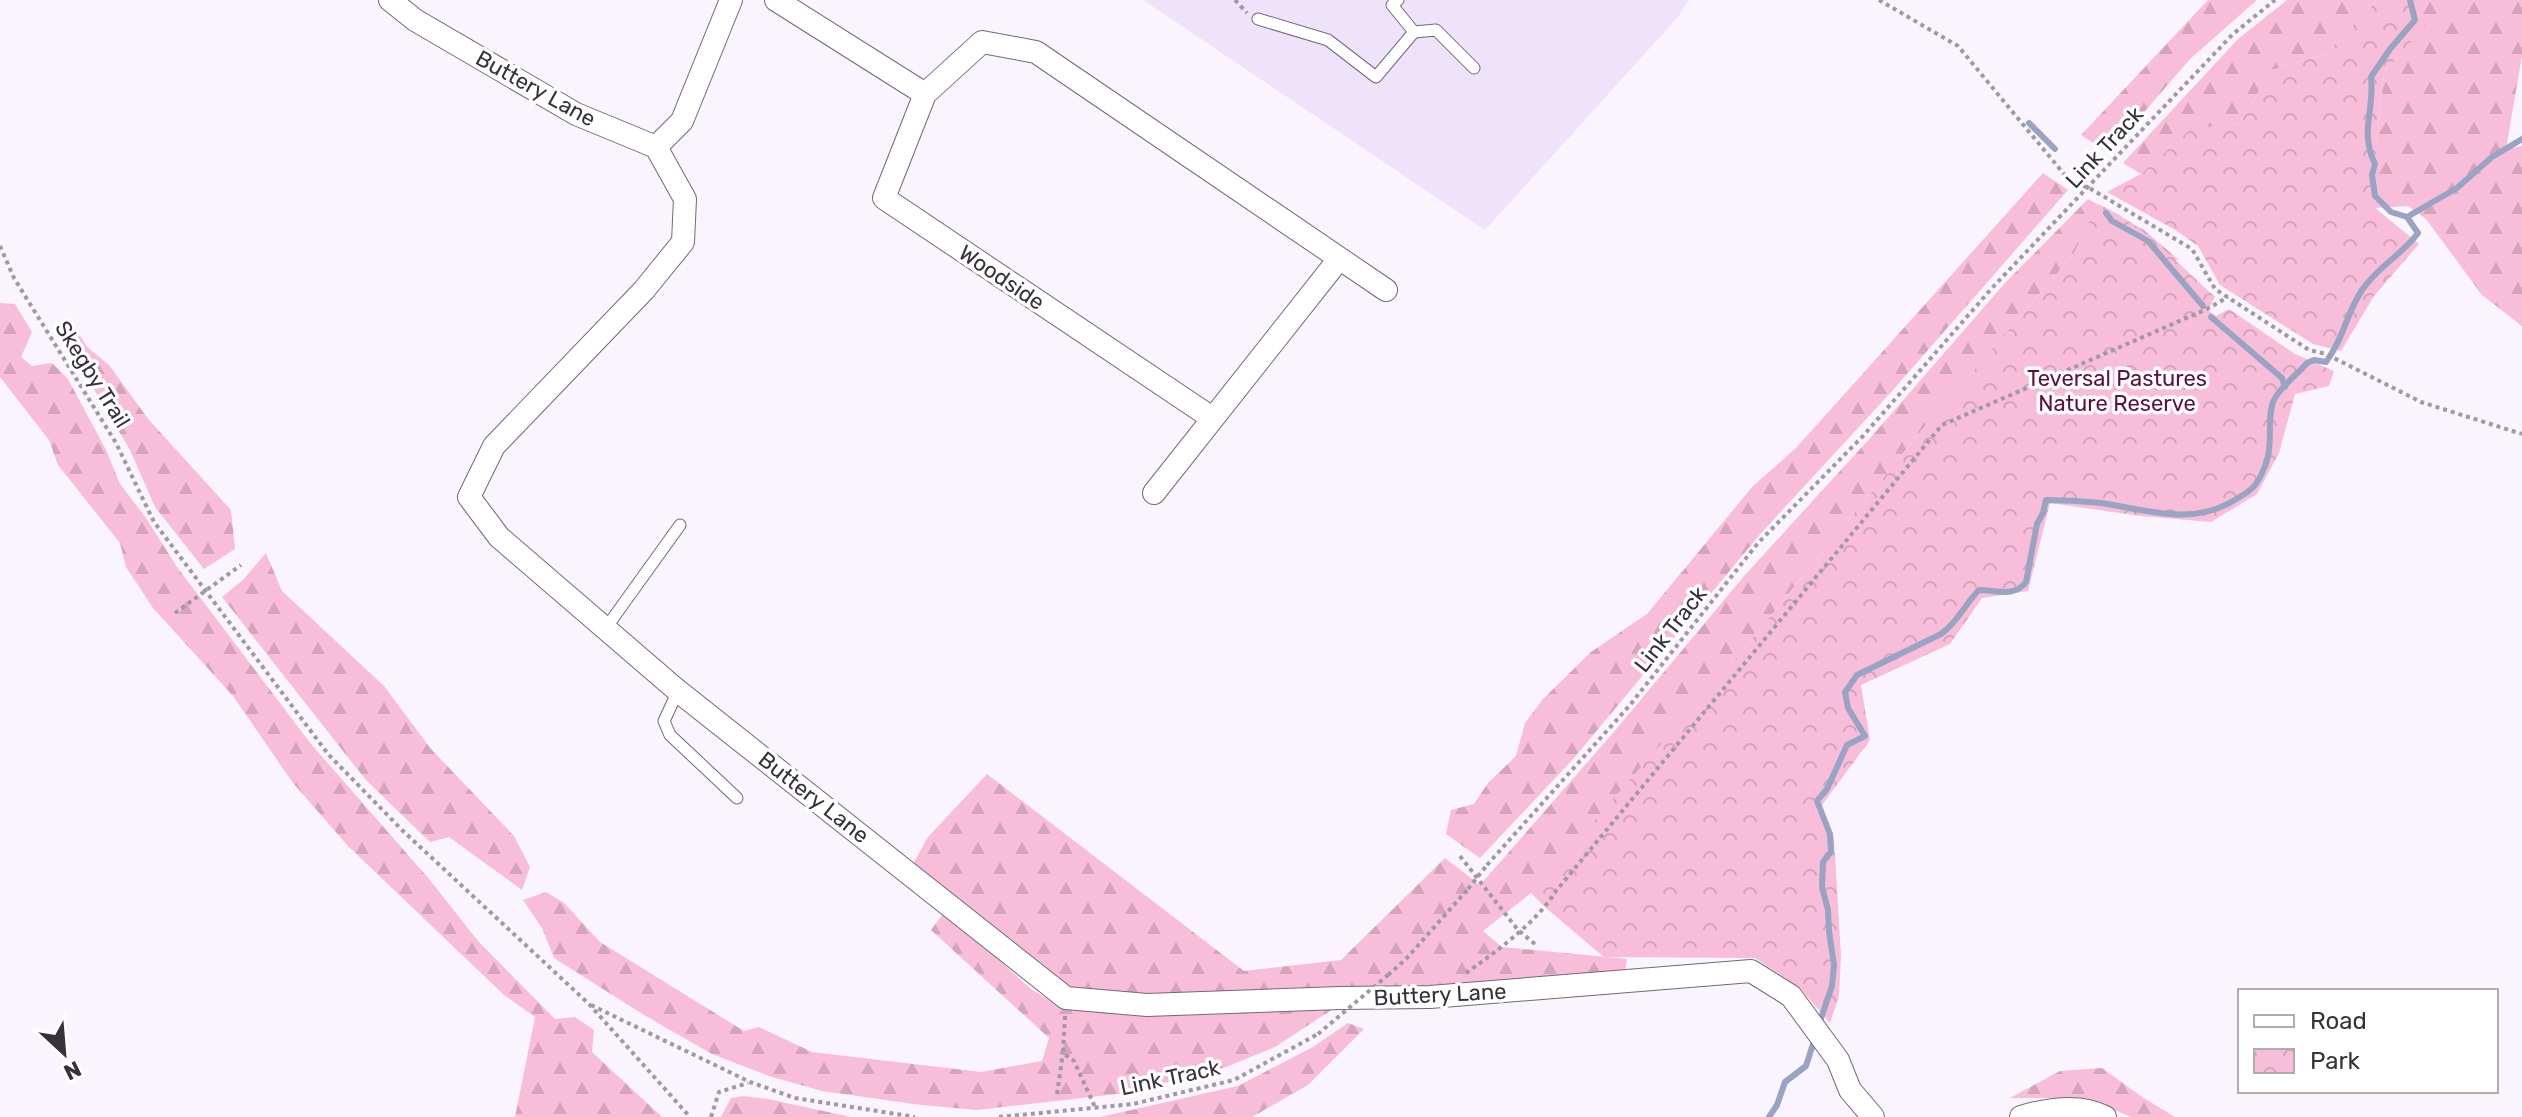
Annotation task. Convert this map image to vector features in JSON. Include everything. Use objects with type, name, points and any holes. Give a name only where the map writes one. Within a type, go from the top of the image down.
[{"type":"street","name":"Buttery Lane","points":[[390,0],[415,20],[576,114],[656,147],[685,199],[683,242],[644,290],[494,446],[469,497],[499,537],[678,691],[1066,998],[1147,1005],[1430,997],[1751,971],[1791,996],[1838,1060],[1850,1090],[1873,1117]]},
{"type":"street","points":[[656,147],[682,121],[731,0]]},
{"type":"street","points":[[776,0],[925,94]]},
{"type":"street","name":"Woodside","points":[[1212,418],[884,198],[925,94],[982,42],[1036,52],[1386,290]]},
{"type":"street","points":[[1154,493],[1339,259]]},
{"type":"street","points":[[2021,1117],[2036,1112],[2089,1109],[2105,1117]]},
{"type":"lane","points":[[1398,0],[1392,5],[1414,32]]},
{"type":"lane","points":[[1258,19],[1328,40],[1376,77],[1414,32],[1436,30],[1474,68]]},
{"type":"lane","points":[[606,628],[680,525]]},
{"type":"lane","points":[[678,691],[664,721],[670,735],[737,798]]},
{"type":"path","points":[[1879,0],[1958,46],[2069,180],[2089,187],[2192,249],[2215,289],[2309,350],[2326,354],[2421,402],[2522,434]]},
{"type":"path","name":"Link Track","points":[[999,1117],[1133,1104],[1234,1080],[1318,1034],[1388,975],[1406,959],[1630,705],[1758,543],[1863,436],[1992,288],[2233,34],[2275,0]]},
{"type":"path","name":"Skegby Trail","points":[[0,246],[14,278],[116,443],[154,522],[328,754],[403,831],[589,1004]]},
{"type":"path","points":[[1430,997],[1502,947],[1546,908],[1556,891],[1942,425],[2228,297]]},
{"type":"path","points":[[175,613],[241,565]]},
{"type":"path","points":[[1460,856],[1518,930],[1535,944]]},
{"type":"path","points":[[1057,1094],[1066,998]]},
{"type":"path","points":[[589,1004],[750,1082],[795,1098],[915,1117]]},
{"type":"path","points":[[589,1004],[690,1117]]},
{"type":"path","points":[[1063,1053],[1074,1061],[1095,1107]]},
{"type":"path","points":[[711,1117],[719,1092],[750,1082]]},
{"type":"shaded area","points":[[1143,0],[1689,0],[1678,17],[1485,230]]},
{"type":"green space","points":[[2208,0],[2257,0],[2190,59],[2109,153],[2081,135]]},
{"type":"green space","points":[[2287,0],[2377,0],[2326,54],[2272,70],[2239,124],[2192,129],[2141,174],[2123,163],[2238,39]]},
{"type":"green space","points":[[2377,0],[2408,0],[2426,25],[2384,73],[2374,207],[2419,244],[2374,296],[2341,351],[2313,344],[2220,285],[2198,246],[2107,192],[2141,174],[2192,128],[2239,124],[2272,70],[2326,54]]},
{"type":"green space","points":[[2408,0],[2522,0],[2522,56],[2506,149],[2522,146],[2522,326],[2482,295],[2426,219],[2408,206],[2374,208],[2376,148],[2384,73],[2425,25]]},
{"type":"green space","points":[[2043,173],[2068,190],[1893,390],[1762,532],[1574,758],[1480,858],[1446,834],[1451,810],[1474,804],[1488,783],[1516,756],[1525,723],[1543,699],[1591,652],[1647,614],[1753,486],[1796,448]]},
{"type":"green space","points":[[2088,199],[2144,230],[2179,260],[2073,255],[1921,431],[1743,650],[1585,833],[1531,893],[1483,931],[1502,947],[1627,959],[1625,971],[1418,991],[1365,986],[1146,1000],[1067,991],[913,864],[928,837],[987,774],[1244,971],[1341,960],[1445,858],[1480,885],[1745,575],[1872,436],[2005,283]]},
{"type":"green space","name":"Teversal Pastures Nature Reserve","points":[[2098,204],[2146,234],[2215,297],[2208,310],[2216,316],[2229,309],[2295,354],[2334,371],[2329,386],[2295,394],[2279,453],[2257,494],[2211,522],[2050,503],[2028,591],[1982,598],[1950,644],[1861,685],[1870,740],[1822,805],[1834,839],[1841,955],[1839,996],[1830,1023],[1800,988],[1755,958],[1604,957],[1531,893],[1743,650],[1921,431],[2073,255]]},
{"type":"green space","points":[[0,303],[15,304],[32,332],[21,357],[32,366],[52,363],[68,379],[106,450],[120,484],[177,567],[311,744],[429,879],[478,941],[555,1019],[575,1017],[594,1030],[592,1052],[662,1117],[515,1117],[535,1017],[504,995],[348,846],[293,783],[233,696],[153,608],[126,567],[120,543],[58,465],[49,440],[0,377]]},
{"type":"green space","points":[[73,324],[87,347],[109,365],[149,420],[231,510],[235,549],[204,569],[155,507],[130,450],[66,342],[65,326]]},
{"type":"green space","points":[[266,553],[282,591],[384,686],[431,749],[514,836],[530,867],[522,890],[449,837],[430,842],[366,780],[222,597],[243,580]]},
{"type":"green space","points":[[546,892],[564,903],[600,942],[744,1031],[759,1027],[812,1052],[981,1072],[1042,1061],[1049,1038],[931,930],[945,911],[1031,989],[1049,1000],[1075,1009],[1336,1007],[1275,1047],[1226,1067],[1126,1093],[977,1110],[822,1091],[769,1076],[712,1054],[554,958],[542,928],[523,900]]},
{"type":"green space","points":[[1348,1023],[1364,1029],[1308,1085],[1252,1117],[1100,1117],[1238,1086],[1313,1047]]},
{"type":"green space","points":[[2102,1068],[2175,1117],[2131,1117],[2086,1098],[2010,1098],[2060,1071]]},
{"type":"green space","points":[[743,1096],[851,1117],[721,1117],[731,1098]]},
{"type":"waterway","points":[[1819,1024],[1832,986],[1834,965],[1828,910],[1822,887],[1823,862],[1831,852],[1830,834],[1817,801],[1827,789],[1847,745],[1865,736],[1848,708],[1845,692],[1857,675],[1941,634],[1979,590],[2004,592],[2021,587],[2026,582],[2037,524],[2046,500],[2101,503],[2168,514],[2201,513],[2217,509],[2253,487],[2268,458],[2270,414],[2277,395],[2307,363],[2314,360],[2326,362],[2362,290],[2418,233],[2407,217],[2391,212],[2375,196],[2372,175],[2375,164],[2368,141],[2371,77],[2415,20],[2410,0]]},
{"type":"waterway","points":[[2029,123],[2055,149]]},
{"type":"waterway","points":[[2407,217],[2457,188],[2492,157],[2522,139]]},
{"type":"waterway","points":[[2106,213],[2112,221],[2148,241],[2203,306]]},
{"type":"waterway","points":[[2211,317],[2282,378],[2285,387]]},
{"type":"waterway","points":[[1769,1117],[1785,1082],[1806,1066],[1815,1038]]}]
